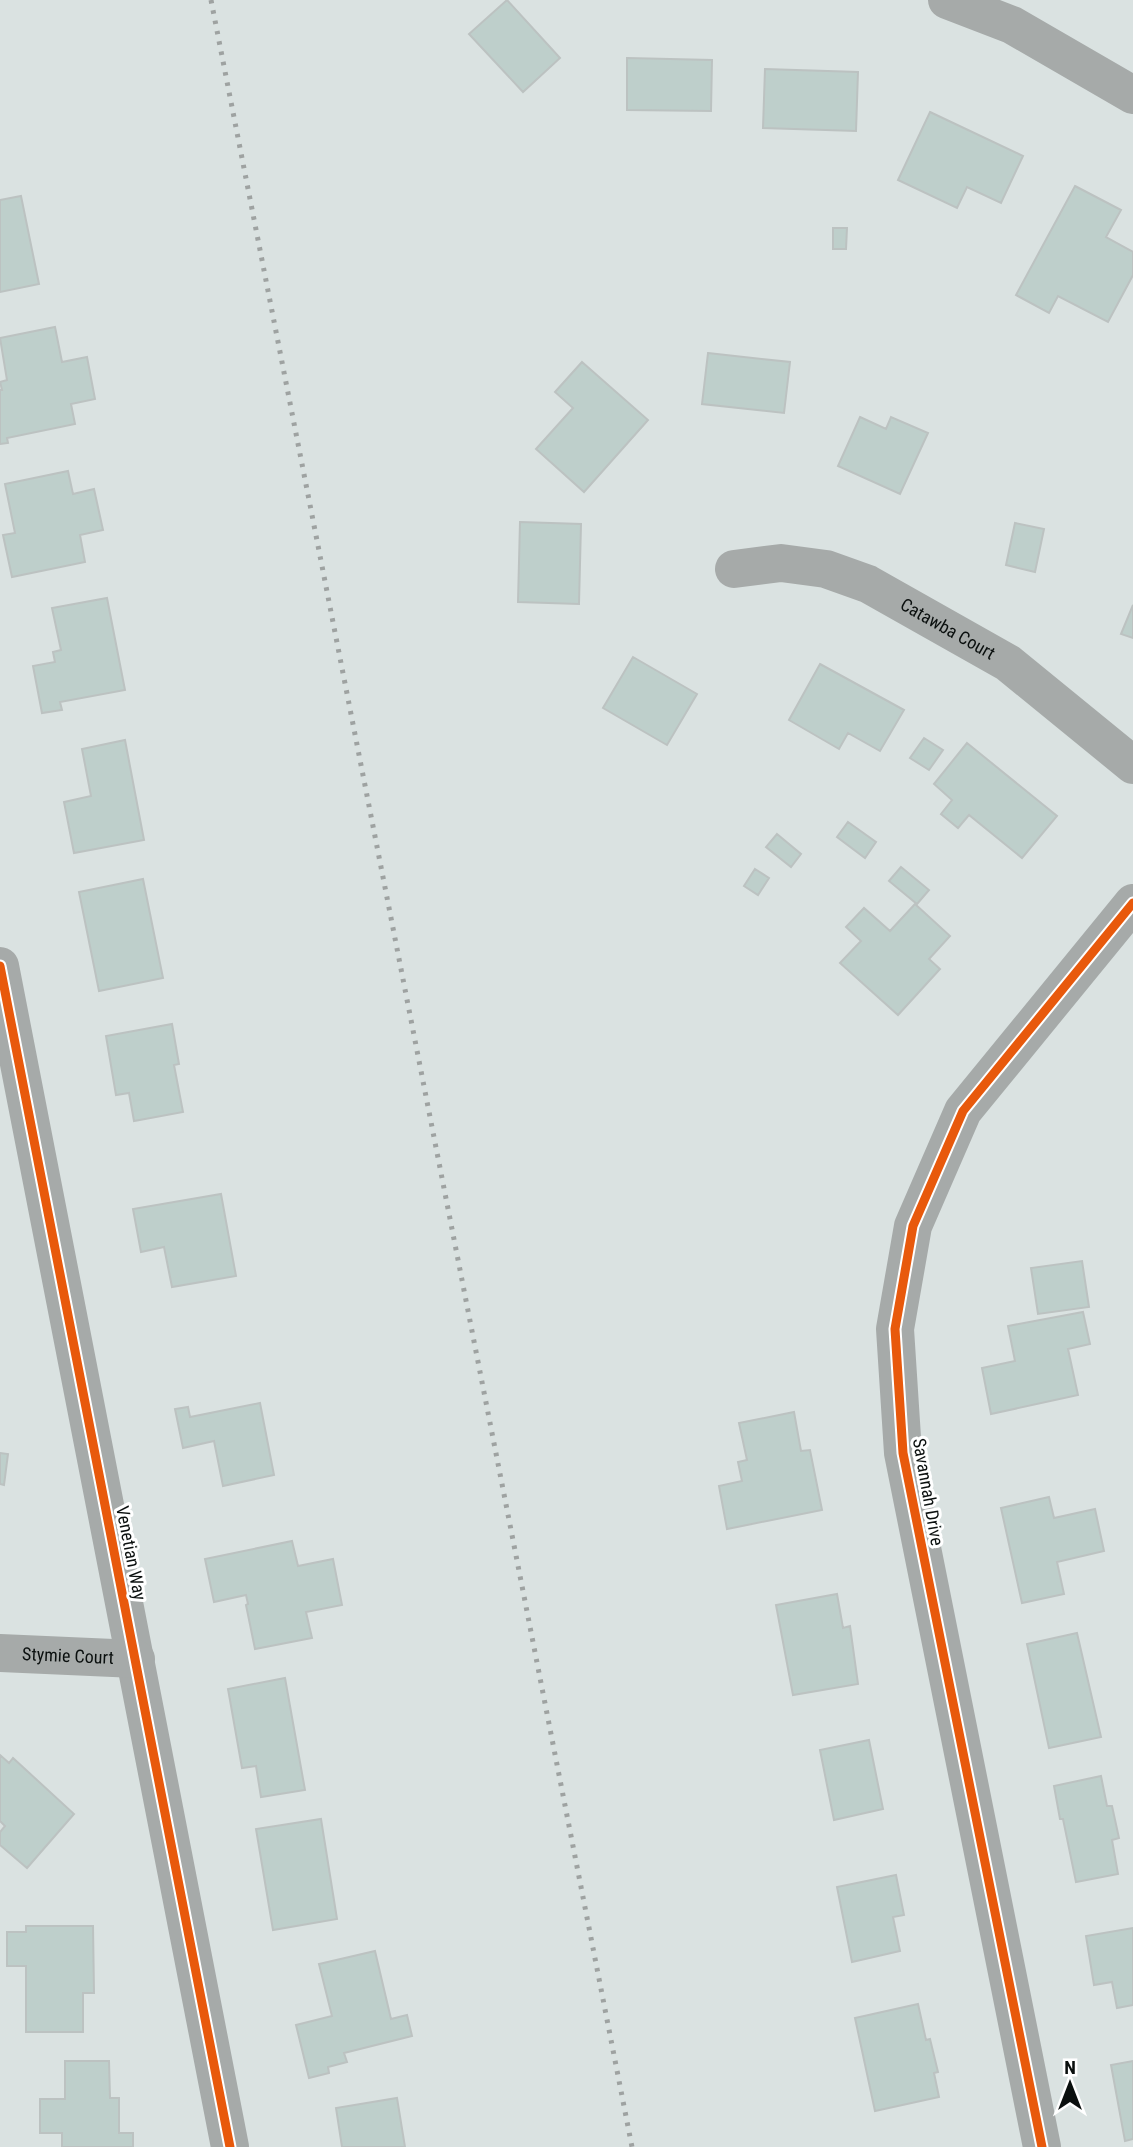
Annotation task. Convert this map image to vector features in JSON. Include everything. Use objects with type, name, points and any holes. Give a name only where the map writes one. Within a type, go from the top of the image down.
[{"type":"street","points":[[947,0],[1012,25],[1133,95]]},
{"type":"street","name":"Catawba Court","points":[[734,569],[781,563],[826,569],[867,584],[1008,663],[1133,765]]},
{"type":"street","name":"Savannah Drive","points":[[1042,2147],[903,1453],[895,1329],[914,1226],[963,1111],[1133,903]]},
{"type":"street","name":"Venetian Way","points":[[0,966],[230,2147]]},
{"type":"street","name":"Stymie Court","points":[[0,1653],[136,1659]]},
{"type":"building","points":[[507,0],[560,58],[523,92],[469,34]]},
{"type":"building","points":[[627,58],[712,60],[711,111],[627,110]]},
{"type":"building","points":[[765,69],[858,72],[856,131],[763,128]]},
{"type":"building","points":[[930,112],[1023,156],[1001,203],[967,187],[957,208],[898,180]]},
{"type":"building","points":[[1075,186],[1121,210],[1106,237],[1133,252],[1133,275],[1108,322],[1058,296],[1049,313],[1016,295]]},
{"type":"building","points":[[21,196],[39,284],[0,292],[0,200]]},
{"type":"building","points":[[833,228],[847,228],[846,249],[833,249]]},
{"type":"building","points":[[55,327],[62,362],[87,357],[95,399],[71,404],[75,424],[7,438],[8,443],[0,444],[0,382],[7,380],[0,338]]},
{"type":"building","points":[[708,353],[790,362],[784,413],[702,404]]},
{"type":"building","points":[[582,362],[648,420],[584,492],[536,449],[573,408],[555,392]]},
{"type":"building","points":[[860,417],[886,429],[891,417],[928,433],[900,494],[838,466]]},
{"type":"building","points":[[68,471],[73,494],[94,489],[103,530],[80,535],[85,562],[12,577],[3,535],[15,533],[5,484]]},
{"type":"building","points":[[520,522],[581,524],[579,604],[518,602]]},
{"type":"building","points":[[1015,523],[1044,529],[1035,572],[1006,565]]},
{"type":"building","points":[[107,598],[125,690],[60,702],[62,710],[42,713],[33,666],[55,662],[53,652],[61,650],[52,608]]},
{"type":"building","points":[[1133,605],[1133,638],[1121,634]]},
{"type":"building","points":[[633,657],[697,694],[667,745],[603,708]]},
{"type":"building","points":[[820,664],[904,710],[880,751],[848,733],[839,749],[789,720]]},
{"type":"building","points":[[924,738],[943,750],[929,770],[910,758]]},
{"type":"building","points":[[125,740],[144,840],[74,853],[64,802],[91,796],[82,749]]},
{"type":"building","points":[[967,743],[1057,816],[1022,858],[969,815],[958,828],[941,814],[952,800],[934,784]]},
{"type":"building","points":[[848,822],[876,842],[865,858],[837,837]]},
{"type":"building","points":[[777,834],[801,854],[791,867],[766,847]]},
{"type":"building","points":[[901,867],[929,890],[917,904],[889,881]]},
{"type":"building","points":[[755,869],[769,878],[758,895],[744,886]]},
{"type":"building","points":[[143,879],[163,978],[99,991],[79,892]]},
{"type":"building","points":[[915,904],[950,936],[929,959],[940,969],[898,1015],[840,963],[861,941],[846,927],[864,908],[890,931]]},
{"type":"building","points":[[172,1024],[179,1064],[174,1065],[183,1112],[134,1121],[129,1093],[116,1095],[106,1036]]},
{"type":"building","points":[[221,1194],[236,1276],[172,1287],[164,1247],[141,1252],[133,1209]]},
{"type":"building","points":[[1082,1261],[1089,1307],[1038,1314],[1031,1268]]},
{"type":"building","points":[[1083,1312],[1090,1344],[1068,1349],[1078,1395],[991,1414],[982,1368],[1015,1361],[1008,1326]]},
{"type":"building","points":[[260,1403],[274,1475],[223,1486],[214,1441],[183,1448],[175,1409],[188,1407],[190,1417]]},
{"type":"building","points":[[794,1412],[801,1451],[810,1450],[822,1510],[727,1529],[719,1486],[742,1481],[738,1462],[747,1460],[739,1423]]},
{"type":"building","points":[[0,1453],[8,1454],[4,1485],[0,1484]]},
{"type":"building","points":[[1049,1497],[1054,1518],[1095,1509],[1104,1551],[1057,1562],[1064,1594],[1022,1603],[1001,1508]]},
{"type":"building","points":[[292,1541],[298,1566],[333,1559],[342,1605],[306,1612],[312,1638],[255,1649],[246,1595],[214,1602],[205,1559]]},
{"type":"building","points":[[837,1594],[843,1628],[850,1626],[858,1684],[793,1695],[776,1605]]},
{"type":"building","points":[[1077,1633],[1101,1737],[1049,1748],[1027,1644]]},
{"type":"building","points":[[285,1678],[305,1790],[261,1797],[256,1766],[242,1768],[228,1689]]},
{"type":"building","points":[[869,1740],[883,1809],[834,1820],[820,1750]]},
{"type":"building","points":[[0,1755],[9,1763],[13,1758],[74,1814],[27,1868],[0,1845],[0,1832],[5,1826],[0,1821]]},
{"type":"building","points":[[1101,1776],[1107,1806],[1112,1806],[1119,1838],[1112,1840],[1118,1874],[1076,1882],[1054,1786]]},
{"type":"building","points":[[321,1819],[337,1919],[273,1930],[256,1829]]},
{"type":"building","points":[[896,1875],[904,1915],[893,1917],[900,1951],[852,1962],[837,1887]]},
{"type":"building","points":[[26,1926],[93,1926],[94,1993],[83,1993],[83,2032],[26,2032],[26,1966],[7,1966],[7,1932],[26,1932]]},
{"type":"building","points":[[1133,1928],[1133,2005],[1117,2008],[1112,1982],[1094,1985],[1086,1936]]},
{"type":"building","points":[[375,1951],[391,2019],[407,2015],[412,2036],[344,2053],[347,2062],[328,2067],[329,2073],[309,2078],[296,2025],[332,2016],[319,1964]]},
{"type":"building","points":[[918,2004],[926,2040],[930,2039],[938,2072],[934,2073],[939,2097],[875,2111],[855,2018]]},
{"type":"building","points":[[65,2061],[109,2061],[110,2098],[119,2098],[119,2133],[133,2133],[133,2147],[62,2147],[62,2133],[40,2133],[40,2099],[65,2099]]},
{"type":"building","points":[[1133,2061],[1133,2139],[1125,2141],[1111,2065]]},
{"type":"building","points":[[397,2098],[405,2147],[342,2147],[336,2108]]},
{"type":"railway","points":[[211,0],[632,2147]]},
{"type":"cycle path","points":[[1042,2147],[903,1453],[895,1329],[913,1226],[963,1111],[1133,903]]},
{"type":"cycle path","points":[[0,966],[230,2147]]}]
